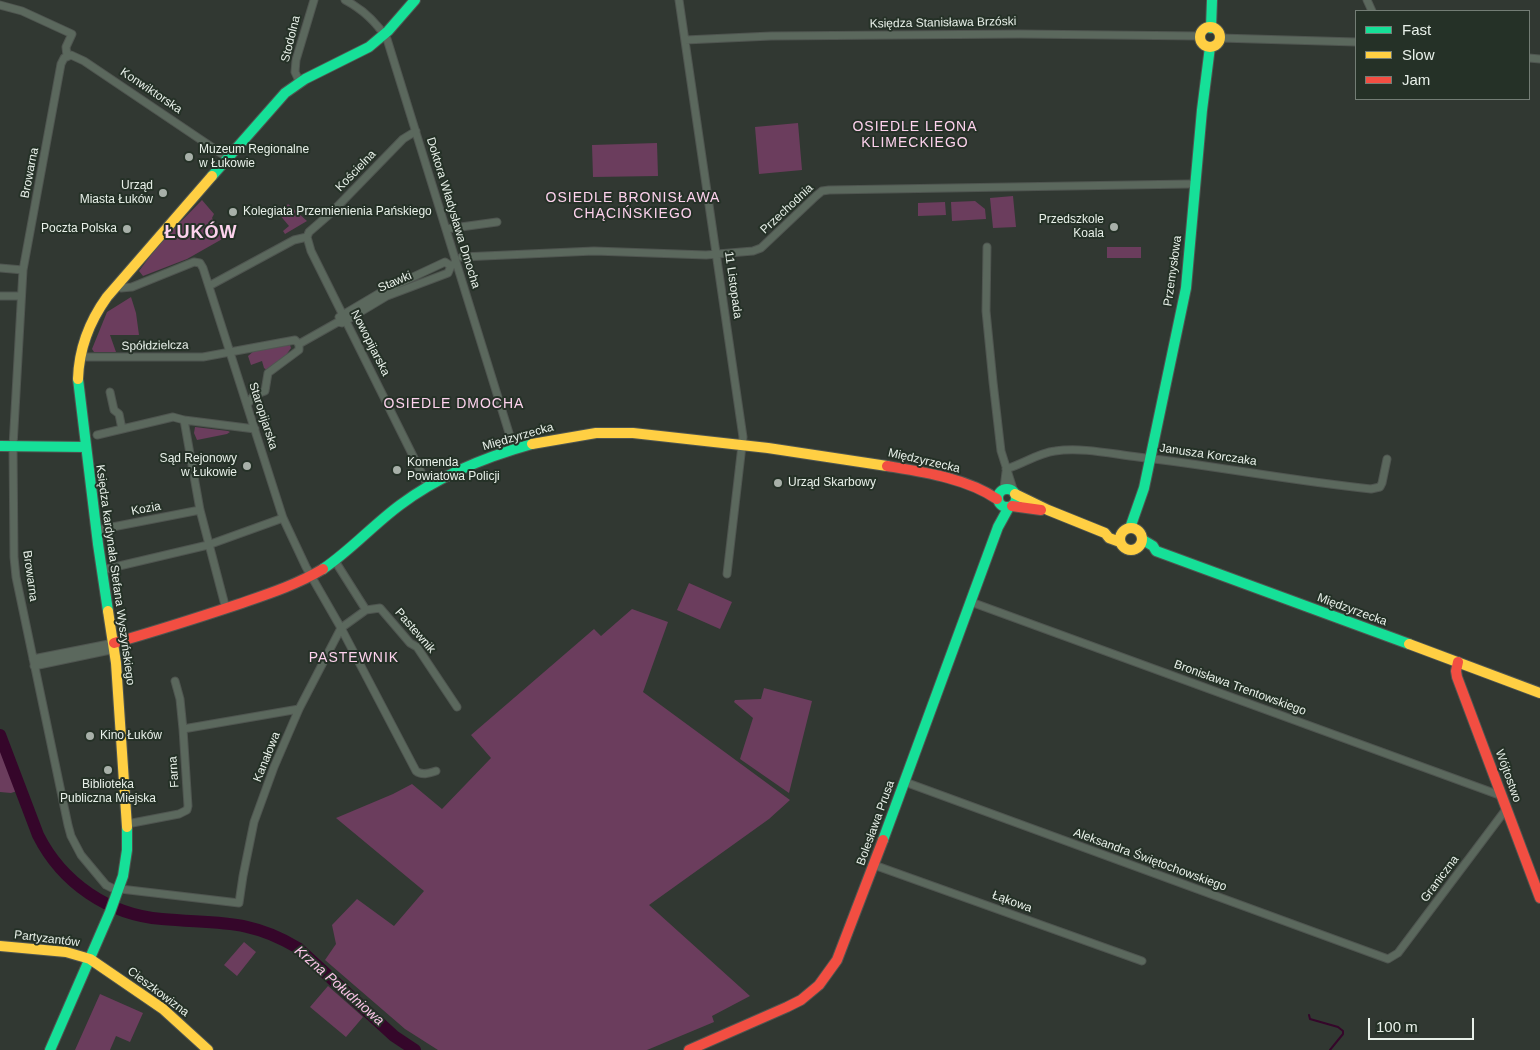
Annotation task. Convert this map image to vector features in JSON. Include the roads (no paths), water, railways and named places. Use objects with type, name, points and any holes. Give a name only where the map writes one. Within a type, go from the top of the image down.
[{"type":"main road","name":"Księdza kardynała Stefana Wyszyńskiego","points":[[50,1050],[110,912],[126,859],[127,824],[114,646],[96,530],[78,386],[80,357],[92,320],[100,306],[117,285],[285,93],[300,82],[364,50],[384,35],[415,0]]},
{"type":"main road","points":[[1211,28],[1212,0]]},
{"type":"main road","points":[[1211,28],[1218,32],[1220,38],[1216,45],[1210,47],[1202,43],[1200,36],[1205,29],[1211,28]]},
{"type":"main road","name":"Przemysłowa","points":[[1132,537],[1186,288],[1202,110],[1210,47]]},
{"type":"main road","name":"Międzyrzecka","points":[[114,646],[286,588],[311,576],[335,561],[392,512],[428,486],[474,463],[514,449],[567,436],[613,431],[640,432],[743,444],[891,466],[930,474],[1044,510],[1105,533],[1109,538],[1132,537],[1153,546],[1156,551],[1540,693]]},
{"type":"main road","points":[[0,446],[86,447]]},
{"type":"main road","name":"Bolesława Prusa","points":[[689,1050],[787,1008],[801,1000],[819,985],[837,960],[905,782],[1007,498]]},
{"type":"main road","name":"Wójtostwo","points":[[1458,662],[1457,677],[1540,898]]},
{"type":"main road","name":"Partyzantów","points":[[0,946],[66,952],[90,959]]},
{"type":"main road","name":"Cieszkowizna","points":[[90,959],[167,1012],[208,1050]]},
{"type":"street","name":"Stodolna","points":[[300,82],[296,72],[296,60],[314,0]]},
{"type":"street","name":"Doktora Władysława Dmocha","points":[[345,0],[360,9],[384,35],[416,131],[514,449]]},
{"type":"street","name":"11 Listopada","points":[[679,0],[743,431],[727,574]]},
{"type":"street","points":[[0,5],[22,11],[72,34],[66,47],[67,56]]},
{"type":"street","name":"Księdza Stanisława Brzóski","points":[[685,40],[772,36],[1020,34],[1200,36]]},
{"type":"street","points":[[1220,38],[1355,42]]},
{"type":"street","name":"Konwiktorska","points":[[67,56],[75,55],[84,60],[228,158]]},
{"type":"street","name":"Browarna","points":[[67,56],[62,64],[23,270],[13,446],[13,527],[16,577],[71,836],[81,855],[106,885],[117,894]]},
{"type":"street","name":"Kościelna","points":[[209,286],[294,240],[306,237],[403,139],[416,131]]},
{"type":"street","name":"Przechodnia","points":[[456,262],[594,251],[706,255],[752,251],[761,248],[822,191],[1189,184]]},
{"type":"street","points":[[446,229],[497,222]]},
{"type":"street","name":"Nowopijarska","points":[[306,237],[311,251],[428,486]]},
{"type":"street","points":[[987,247],[987,323],[1001,451],[1006,469],[1007,498]]},
{"type":"street","name":"Staropijarska","points":[[117,285],[121,288],[132,288],[194,262],[198,262],[203,268],[283,518],[311,576]]},
{"type":"street","name":"Stawki","points":[[344,318],[445,262],[456,262]]},
{"type":"street","points":[[0,268],[23,270]]},
{"type":"street","points":[[0,296],[21,296]]},
{"type":"street","points":[[247,404],[254,395],[264,391],[268,373],[299,350],[300,344],[338,322],[339,316],[344,318]]},
{"type":"street","name":"Spółdzielcza","points":[[80,357],[202,357],[295,340],[300,344]]},
{"type":"street","points":[[110,392],[114,410],[119,414],[122,429]]},
{"type":"street","points":[[97,435],[169,417],[255,429]]},
{"type":"street","points":[[184,420],[200,510],[226,609]]},
{"type":"street","name":"Janusza Korczaka","points":[[1006,469],[1046,453],[1060,450],[1077,450],[1150,458],[1317,483],[1372,489],[1380,487],[1382,483],[1387,459]]},
{"type":"street","name":"Kozia","points":[[96,530],[200,510]]},
{"type":"street","points":[[102,570],[208,545],[283,518]]},
{"type":"street","points":[[335,561],[366,610],[341,628]]},
{"type":"street","points":[[311,576],[341,628],[416,771],[419,774],[436,771]]},
{"type":"street","name":"Bronisława Trentowskiego","points":[[971,602],[1502,796]]},
{"type":"street","name":"Pastewnik","points":[[366,610],[380,608],[410,643],[416,647],[456,707]]},
{"type":"street","name":"Kanałowa","points":[[117,894],[239,903],[254,822],[274,767],[300,709],[341,628]]},
{"type":"street","points":[[33,663],[114,646]]},
{"type":"street","points":[[175,681],[180,699],[183,729],[300,709]]},
{"type":"street","name":"Farna","points":[[127,824],[179,814],[187,810],[183,729]]},
{"type":"street","name":"Aleksandra Świętochowskiego","points":[[905,782],[1388,959]]},
{"type":"street","name":"Graniczna","points":[[1388,959],[1398,953],[1507,808]]},
{"type":"street","name":"Łąkowa","points":[[874,864],[1142,961]]},
{"type":"waterway","name":"Krzna Południowa","points":[[0,735],[38,835],[60,868],[89,894],[124,911],[142,916],[232,924],[248,927],[280,938],[298,948],[394,1036],[415,1050]]},
{"type":"waterway","points":[[1309,1015],[1310,1019],[1338,1027],[1343,1031],[1343,1034],[1330,1050]]},
{"type":"place","name":"Muzeum Regionalne w Łukowie","points":[[189,157]]},
{"type":"place","name":"Urząd Miasta Łuków","points":[[163,193]]},
{"type":"place","name":"Kolegiata Przemienienia Pańskiego","points":[[233,212]]},
{"type":"place","name":"Przedszkole Koala","points":[[1114,227]]},
{"type":"place","name":"Poczta Polska","points":[[127,229]]},
{"type":"place","name":"Sąd Rejonowy w Łukowie","points":[[247,466]]},
{"type":"place","name":"Komenda Powiatowa Policji","points":[[397,470]]},
{"type":"place","name":"Urząd Skarbowy","points":[[778,483]]},
{"type":"place","name":"Kino Łuków","points":[[90,736]]},
{"type":"place","name":"Biblioteka Publiczna Miejska","points":[[108,770]]},
{"type":"district","name":"OSIEDLE LEONA KLIMECKIEGO","points":[[915,136]]},
{"type":"district","name":"OSIEDLE BRONISŁAWA CHĄCIŃSKIEGO","points":[[633,206]]},
{"type":"district","name":"ŁUKÓW","points":[[201,233]]},
{"type":"district","name":"OSIEDLE DMOCHA","points":[[454,404]]},
{"type":"district","name":"PASTEWNIK","points":[[354,658]]}]
